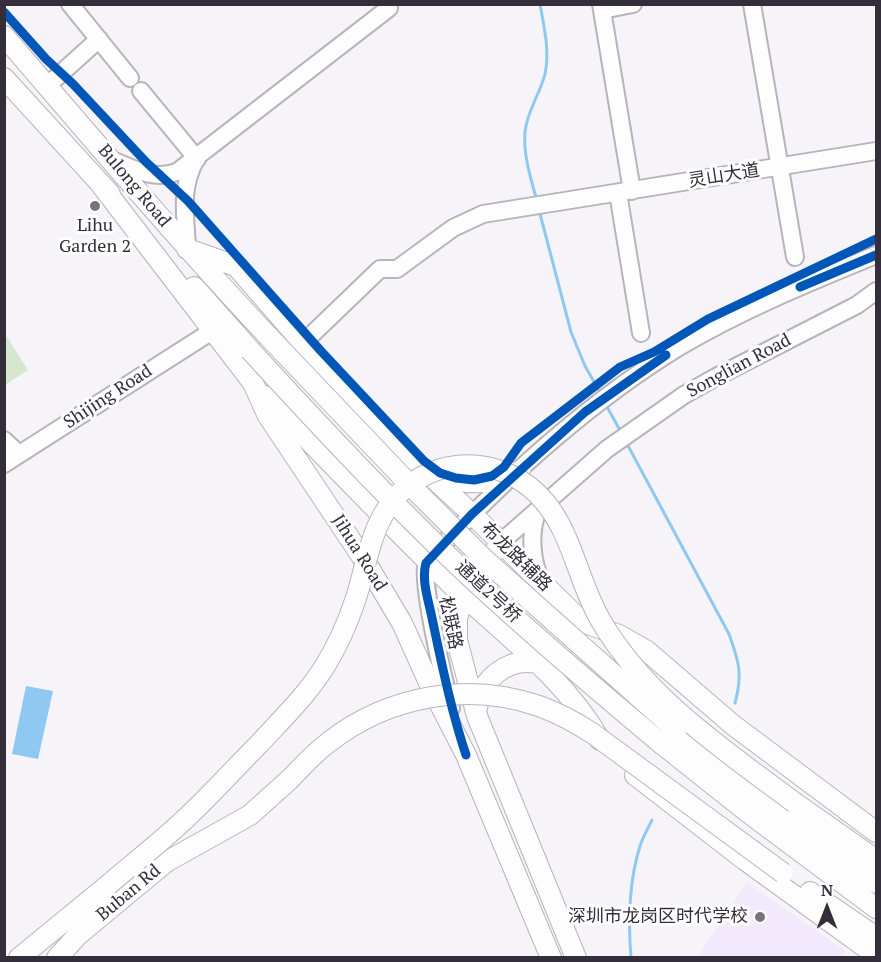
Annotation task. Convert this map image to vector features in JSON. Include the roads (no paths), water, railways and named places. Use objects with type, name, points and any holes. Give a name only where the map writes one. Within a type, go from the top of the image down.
[{"type":"main road","name":"Bulong Road","points":[[4,36],[187,249],[267,335]]},
{"type":"main road","name":"Bulong Road","points":[[4,78],[250,350]]},
{"type":"main road","name":"Jihua Road","points":[[102,186],[253,383],[268,416],[329,505],[388,599],[466,754],[551,957]]},
{"type":"main road","name":"布龙路辅路","points":[[187,249],[236,266],[396,444],[581,620],[619,635],[647,651],[733,725],[876,832]]},
{"type":"main road","name":"通道2号桥","points":[[267,335],[483,558],[676,730],[752,804]]},
{"type":"main road","name":"通道2号桥","points":[[250,350],[354,461],[449,556],[560,657],[663,745],[752,804]]},
{"type":"main road","points":[[253,383],[427,561],[537,663],[585,715],[613,757],[663,798],[876,956]]},
{"type":"main road","points":[[418,464],[440,477],[468,483],[495,481],[520,471]]},
{"type":"main road","points":[[19,957],[191,814],[292,708],[324,667],[351,611],[374,534],[392,502],[404,489],[419,479],[442,468],[464,464],[477,464],[508,474],[536,493],[550,508],[561,527],[592,606],[612,639],[649,685],[691,723],[795,803],[876,860]]},
{"type":"main road","points":[[501,543],[463,595],[457,619],[457,640],[477,716],[576,957]]},
{"type":"main road","points":[[477,716],[480,695],[491,678],[514,664],[537,663]]},
{"type":"main road","name":"Buban Rd","points":[[57,957],[78,935],[166,862],[250,815],[329,741],[357,723],[390,708],[437,695],[476,694],[510,698],[537,705],[561,715],[592,733],[783,873],[876,937]]},
{"type":"main road","points":[[752,804],[876,883]]},
{"type":"main road","points":[[752,804],[876,908]]},
{"type":"street","points":[[70,4],[196,159]]},
{"type":"street","points":[[633,4],[602,7],[641,333]]},
{"type":"street","points":[[752,4],[795,257]]},
{"type":"street","points":[[114,162],[143,173],[160,176],[177,172],[388,8]]},
{"type":"street","points":[[47,86],[99,39]]},
{"type":"street","name":"灵山大道","points":[[303,343],[380,269],[397,269],[453,228],[483,214],[876,151]]},
{"type":"street","points":[[187,249],[184,187],[196,159]]},
{"type":"street","points":[[427,561],[472,514],[585,412],[628,381],[681,346],[712,329],[815,280],[876,255]]},
{"type":"street","name":"Songlian Road","points":[[538,510],[607,449],[651,418],[716,376],[857,305],[876,291]]},
{"type":"street","name":"Shijing Road","points":[[4,464],[213,331]]},
{"type":"street","points":[[4,440],[19,454]]},
{"type":"street","points":[[501,543],[538,510]]},
{"type":"street","points":[[538,510],[534,520],[533,547],[538,574],[543,584]]},
{"type":"street","name":"松联路","points":[[427,561],[424,570],[429,600],[450,702],[466,754]]},
{"type":"water","points":[[26,686],[53,691],[38,759],[12,754]]},
{"type":"waterway","points":[[537,201],[528,167],[525,132],[528,117],[543,81],[547,57],[540,4]]},
{"type":"waterway","points":[[539,210],[571,332],[585,366],[601,394]]},
{"type":"waterway","points":[[606,405],[622,434]]},
{"type":"waterway","points":[[626,442],[729,634],[739,668],[739,684],[735,703]]},
{"type":"waterway","points":[[631,958],[630,916],[636,859],[652,820]]},
{"type":"place","name":"Lihu Garden 2","points":[[95,206]]},
{"type":"place","name":"深圳市龙岗区时代学校","points":[[760,917]]}]
